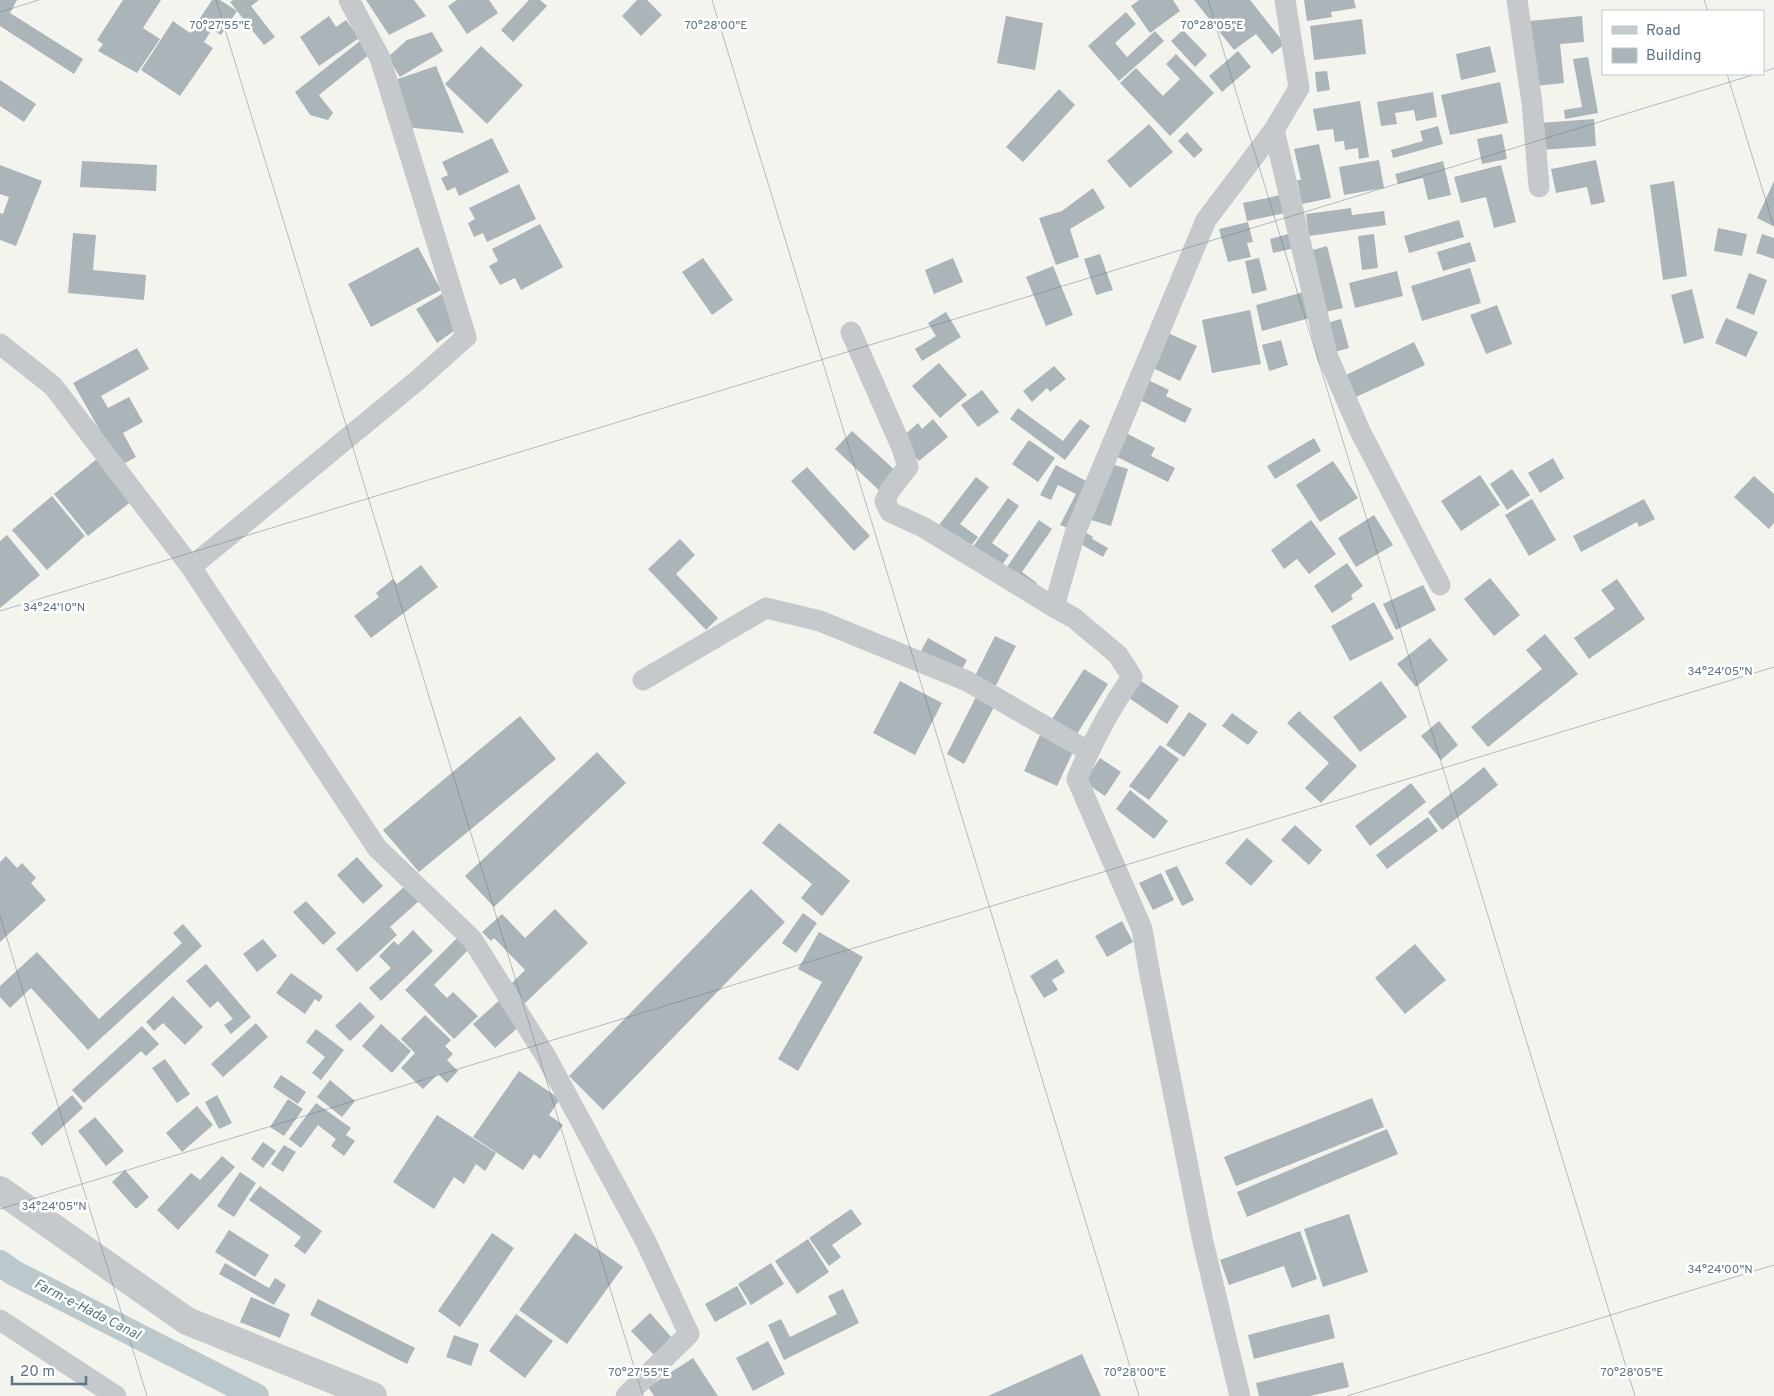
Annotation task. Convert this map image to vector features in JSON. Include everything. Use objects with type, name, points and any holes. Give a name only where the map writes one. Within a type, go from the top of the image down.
[{"type":"street","points":[[190,567],[418,379],[466,337],[380,58],[349,0]]},
{"type":"street","points":[[1054,607],[1075,533],[1206,220],[1274,130],[1299,88],[1285,0]]},
{"type":"street","points":[[1517,0],[1532,103],[1539,188]]},
{"type":"street","points":[[1274,130],[1327,355],[1360,431],[1440,585]]},
{"type":"street","points":[[851,332],[902,448],[908,467],[890,490],[885,501],[890,512],[923,527],[1074,618],[1118,655],[1132,677],[1111,707],[1088,750],[1077,779],[1142,929],[1203,1242],[1240,1396]]},
{"type":"street","points":[[0,344],[53,386],[190,567],[377,848],[472,940],[545,1055],[645,1240],[689,1334],[626,1396]]},
{"type":"street","points":[[643,680],[766,608],[820,620],[967,681],[1088,750]]},
{"type":"street","points":[[0,1190],[187,1321],[374,1396]]},
{"type":"street","points":[[0,1320],[116,1396]]},
{"type":"building","points":[[0,0],[17,0],[10,13],[83,59],[74,74],[0,26]]},
{"type":"building","points":[[123,0],[161,0],[143,28],[160,39],[137,73],[98,51],[103,44],[97,40]]},
{"type":"building","points":[[212,0],[220,0],[237,11],[221,35],[212,29],[204,42],[213,48],[180,96],[141,70],[173,21],[190,33]]},
{"type":"building","points":[[233,0],[259,0],[251,6],[275,37],[264,45],[230,2]]},
{"type":"building","points":[[366,0],[414,0],[426,16],[389,35]]},
{"type":"building","points":[[457,0],[489,0],[498,13],[467,34],[448,6]]},
{"type":"building","points":[[529,0],[540,0],[547,6],[513,42],[501,30]]},
{"type":"building","points":[[637,0],[647,0],[662,15],[641,36],[622,16]]},
{"type":"building","points":[[1139,0],[1173,0],[1180,11],[1150,33],[1131,6]]},
{"type":"building","points":[[1194,0],[1250,0],[1285,44],[1272,54],[1256,34],[1234,50]]},
{"type":"building","points":[[1304,0],[1354,0],[1356,8],[1331,12],[1332,17],[1307,21]]},
{"type":"building","points":[[1126,12],[1136,24],[1115,43],[1127,57],[1155,31],[1164,41],[1119,81],[1088,46]]},
{"type":"building","points":[[329,16],[336,27],[346,20],[359,38],[319,66],[300,37]]},
{"type":"building","points":[[1006,16],[1043,23],[1035,70],[997,63]]},
{"type":"building","points":[[1582,16],[1584,42],[1560,44],[1564,83],[1535,86],[1529,21]]},
{"type":"building","points":[[1362,19],[1366,54],[1314,60],[1310,26]]},
{"type":"building","points":[[1183,30],[1207,55],[1195,67],[1171,41]]},
{"type":"building","points":[[432,32],[443,51],[400,77],[388,57],[407,40]]},
{"type":"building","points":[[360,41],[370,54],[319,95],[333,113],[328,120],[310,115],[295,92]]},
{"type":"building","points":[[481,46],[523,85],[487,124],[445,84]]},
{"type":"building","points":[[1490,46],[1496,72],[1461,80],[1456,54]]},
{"type":"building","points":[[1238,51],[1251,67],[1222,92],[1209,76]]},
{"type":"building","points":[[1176,54],[1214,93],[1170,136],[1120,83],[1136,68],[1163,96],[1180,79],[1166,64]]},
{"type":"building","points":[[1588,57],[1598,113],[1565,119],[1564,110],[1582,107],[1573,59]]},
{"type":"building","points":[[436,66],[464,133],[405,127],[389,82]]},
{"type":"building","points":[[1327,71],[1330,90],[1317,92],[1315,72]]},
{"type":"building","points":[[0,80],[36,104],[24,122],[0,106]]},
{"type":"building","points":[[1500,82],[1508,123],[1450,135],[1441,95]]},
{"type":"building","points":[[1059,89],[1075,105],[1023,162],[1006,147]]},
{"type":"building","points":[[1433,92],[1437,117],[1416,121],[1414,110],[1395,113],[1397,124],[1381,126],[1377,102]]},
{"type":"building","points":[[1360,101],[1369,157],[1359,159],[1358,148],[1345,150],[1344,141],[1335,142],[1333,129],[1317,131],[1313,109]]},
{"type":"building","points":[[1594,119],[1596,146],[1541,150],[1539,123]]},
{"type":"building","points":[[1149,124],[1173,152],[1130,188],[1107,161]]},
{"type":"building","points":[[1438,126],[1443,144],[1393,158],[1391,150],[1423,141],[1420,131]]},
{"type":"building","points":[[1187,132],[1203,150],[1194,158],[1178,141]]},
{"type":"building","points":[[1502,134],[1507,159],[1482,164],[1477,139]]},
{"type":"building","points":[[492,138],[509,172],[459,196],[455,187],[447,191],[441,178],[448,175],[442,162]]},
{"type":"building","points":[[1319,144],[1331,198],[1302,204],[1297,180],[1301,180],[1294,149]]},
{"type":"building","points":[[1379,160],[1384,188],[1344,195],[1339,167]]},
{"type":"building","points":[[1596,160],[1605,202],[1591,205],[1587,187],[1556,193],[1551,169]]},
{"type":"building","points":[[82,161],[157,165],[156,191],[80,187]]},
{"type":"building","points":[[1443,161],[1451,195],[1428,200],[1423,178],[1398,184],[1395,174]]},
{"type":"building","points":[[0,165],[42,181],[16,246],[0,240],[0,213],[3,214],[9,197],[0,194]]},
{"type":"building","points":[[1501,165],[1516,222],[1494,228],[1486,197],[1461,203],[1454,177]]},
{"type":"building","points":[[1674,181],[1687,276],[1663,280],[1650,185]]},
{"type":"building","points":[[1774,181],[1774,224],[1773,226],[1757,218]]},
{"type":"building","points":[[519,184],[536,219],[487,242],[483,233],[474,237],[468,223],[475,219],[469,208]]},
{"type":"building","points":[[1093,188],[1105,208],[1070,229],[1079,257],[1056,265],[1039,218],[1062,211]]},
{"type":"building","points":[[1286,194],[1290,212],[1247,221],[1243,203]]},
{"type":"building","points":[[1351,208],[1352,215],[1384,211],[1386,225],[1309,236],[1306,214]]},
{"type":"building","points":[[1459,220],[1464,237],[1409,253],[1404,236]]},
{"type":"building","points":[[1248,222],[1253,242],[1247,243],[1251,257],[1228,262],[1219,229]]},
{"type":"building","points":[[540,224],[563,267],[521,290],[515,278],[500,285],[489,266],[498,261],[492,249]]},
{"type":"building","points":[[1718,228],[1747,234],[1742,256],[1714,251]]},
{"type":"building","points":[[73,233],[96,235],[93,270],[146,275],[144,300],[68,293]]},
{"type":"building","points":[[1292,233],[1295,248],[1273,253],[1270,239]]},
{"type":"building","points":[[1374,234],[1378,268],[1362,270],[1358,236]]},
{"type":"building","points":[[1762,234],[1774,238],[1774,259],[1756,253]]},
{"type":"building","points":[[1470,242],[1476,261],[1443,271],[1437,252]]},
{"type":"building","points":[[1327,246],[1343,308],[1321,313],[1306,252]]},
{"type":"building","points":[[418,247],[441,290],[371,327],[348,284]]},
{"type":"building","points":[[1100,254],[1113,290],[1096,295],[1084,259]]},
{"type":"building","points":[[703,258],[733,300],[712,315],[682,272]]},
{"type":"building","points":[[953,258],[963,282],[934,294],[925,270]]},
{"type":"building","points":[[1259,258],[1267,290],[1252,294],[1245,261]]},
{"type":"building","points":[[1053,266],[1073,315],[1046,326],[1026,277]]},
{"type":"building","points":[[1470,268],[1481,303],[1422,321],[1411,286]]},
{"type":"building","points":[[1397,271],[1403,296],[1355,308],[1349,283]]},
{"type":"building","points":[[1749,273],[1767,280],[1754,315],[1736,308]]},
{"type":"building","points":[[1692,289],[1704,338],[1684,344],[1671,295]]},
{"type":"building","points":[[1304,292],[1310,318],[1262,331],[1256,305]]},
{"type":"building","points":[[442,294],[458,328],[437,343],[416,309]]},
{"type":"building","points":[[1497,305],[1512,344],[1486,354],[1470,315]]},
{"type":"building","points":[[1250,310],[1261,364],[1212,373],[1202,320]]},
{"type":"building","points":[[946,312],[961,337],[922,361],[915,349],[936,336],[928,323]]},
{"type":"building","points":[[1726,318],[1758,332],[1746,357],[1715,343]]},
{"type":"building","points":[[1341,319],[1349,348],[1335,352],[1327,323]]},
{"type":"building","points":[[1168,333],[1197,346],[1180,381],[1151,367]]},
{"type":"building","points":[[1281,340],[1288,365],[1269,371],[1262,345]]},
{"type":"building","points":[[1414,342],[1425,365],[1356,397],[1346,375]]},
{"type":"building","points":[[137,348],[149,369],[101,396],[108,408],[129,397],[143,422],[123,433],[136,457],[120,466],[73,383]]},
{"type":"building","points":[[939,363],[967,395],[940,418],[912,386]]},
{"type":"building","points":[[1054,366],[1066,379],[1050,392],[1047,388],[1032,402],[1023,391]]},
{"type":"building","points":[[1144,378],[1169,390],[1166,396],[1192,409],[1185,423],[1134,397]]},
{"type":"building","points":[[982,390],[999,412],[978,427],[961,405]]},
{"type":"building","points":[[1018,408],[1063,441],[1080,419],[1090,426],[1065,460],[1010,419]]},
{"type":"building","points":[[933,419],[948,437],[919,461],[900,439],[918,423],[922,429]]},
{"type":"building","points":[[852,431],[898,473],[881,492],[835,449]]},
{"type":"building","points":[[1126,433],[1155,448],[1151,456],[1175,468],[1168,482],[1115,456]]},
{"type":"building","points":[[1314,438],[1321,451],[1275,479],[1267,466]]},
{"type":"building","points":[[1029,440],[1055,458],[1038,482],[1012,464]]},
{"type":"building","points":[[98,458],[133,500],[88,536],[54,494]]},
{"type":"building","points":[[1553,458],[1564,478],[1540,493],[1528,473]]},
{"type":"building","points":[[1333,461],[1358,498],[1320,522],[1296,485]]},
{"type":"building","points":[[1108,463],[1128,469],[1111,526],[1091,520]]},
{"type":"building","points":[[1056,465],[1090,483],[1073,530],[1060,525],[1076,494],[1058,485],[1051,500],[1040,495]]},
{"type":"building","points":[[807,467],[870,536],[854,551],[791,481]]},
{"type":"building","points":[[1512,469],[1530,495],[1507,510],[1490,484]]},
{"type":"building","points":[[1480,475],[1500,505],[1461,531],[1441,501]]},
{"type":"building","points":[[1754,476],[1774,494],[1774,523],[1769,529],[1734,497]]},
{"type":"building","points":[[976,477],[989,487],[960,524],[978,537],[969,548],[939,525]]},
{"type":"building","points":[[52,496],[85,536],[47,570],[12,530]]},
{"type":"building","points":[[1008,498],[1019,506],[992,543],[1009,555],[1000,568],[972,548]]},
{"type":"building","points":[[1532,499],[1556,540],[1529,556],[1505,515]]},
{"type":"building","points":[[1644,499],[1655,519],[1639,527],[1637,522],[1581,552],[1573,536]]},
{"type":"building","points":[[1374,515],[1393,545],[1356,567],[1338,538]]},
{"type":"building","points":[[1039,520],[1052,529],[1022,572],[1037,583],[1031,592],[1003,573]]},
{"type":"building","points":[[1311,520],[1336,554],[1309,574],[1297,559],[1284,569],[1271,550]]},
{"type":"building","points":[[1083,531],[1093,537],[1092,539],[1108,548],[1103,557],[1077,542]]},
{"type":"building","points":[[7,535],[40,575],[0,608],[0,541]]},
{"type":"building","points":[[680,539],[695,555],[676,574],[718,618],[706,630],[648,569]]},
{"type":"building","points":[[1347,563],[1363,586],[1351,595],[1353,599],[1332,613],[1314,586]]},
{"type":"building","points":[[421,565],[438,587],[371,638],[354,616],[379,597],[376,593],[393,579],[397,584]]},
{"type":"building","points":[[1490,578],[1520,615],[1494,636],[1464,599]]},
{"type":"building","points":[[1617,579],[1645,619],[1589,659],[1574,638],[1615,609],[1601,590]]},
{"type":"building","points":[[1423,585],[1436,610],[1396,630],[1383,604]]},
{"type":"building","points":[[1374,602],[1394,639],[1350,661],[1331,626]]},
{"type":"building","points":[[1545,634],[1578,674],[1488,747],[1471,727],[1542,669],[1526,650]]},
{"type":"building","points":[[995,636],[1016,646],[993,691],[973,680]]},
{"type":"building","points":[[928,638],[967,660],[960,673],[921,651]]},
{"type":"building","points":[[1430,638],[1448,660],[1416,687],[1397,664]]},
{"type":"building","points":[[1084,669],[1108,684],[1077,734],[1052,719]]},
{"type":"building","points":[[900,681],[942,703],[915,755],[873,733]]},
{"type":"building","points":[[1141,681],[1179,706],[1167,724],[1129,698]]},
{"type":"building","points":[[1381,681],[1407,717],[1360,752],[1333,717]]},
{"type":"building","points":[[977,695],[995,705],[964,764],[947,754]]},
{"type":"building","points":[[1299,711],[1357,766],[1321,803],[1305,788],[1329,763],[1287,723]]},
{"type":"building","points":[[1189,712],[1207,724],[1184,757],[1166,745]]},
{"type":"building","points":[[1232,713],[1258,732],[1248,745],[1222,726]]},
{"type":"building","points":[[520,716],[556,759],[419,872],[383,830]]},
{"type":"building","points":[[1439,721],[1458,745],[1441,760],[1421,736]]},
{"type":"building","points":[[1040,735],[1074,750],[1057,786],[1024,771]]},
{"type":"building","points":[[1160,745],[1179,759],[1149,800],[1129,786]]},
{"type":"building","points":[[597,752],[626,783],[494,907],[465,876]]},
{"type":"building","points":[[1100,758],[1121,772],[1105,796],[1084,782]]},
{"type":"building","points":[[1484,767],[1498,785],[1442,830],[1428,812]]},
{"type":"building","points":[[1411,783],[1426,802],[1370,846],[1355,826]]},
{"type":"building","points":[[1130,790],[1168,821],[1154,839],[1116,809]]},
{"type":"building","points":[[1428,817],[1438,831],[1387,869],[1376,855]]},
{"type":"building","points":[[779,823],[850,881],[822,916],[801,898],[812,884],[762,843]]},
{"type":"building","points":[[1295,825],[1322,850],[1309,865],[1281,840]]},
{"type":"building","points":[[1247,838],[1273,861],[1251,886],[1225,863]]},
{"type":"building","points":[[6,856],[17,868],[22,863],[36,878],[31,883],[46,900],[0,942],[0,862]]},
{"type":"building","points":[[357,857],[383,886],[363,904],[337,875]]},
{"type":"building","points":[[1177,866],[1194,900],[1182,906],[1165,871]]},
{"type":"building","points":[[1161,873],[1174,900],[1153,910],[1139,883]]},
{"type":"building","points":[[406,885],[420,900],[390,927],[397,935],[357,972],[336,949]]},
{"type":"building","points":[[751,889],[785,922],[603,1110],[569,1076]]},
{"type":"building","points":[[306,901],[336,933],[323,945],[293,912]]},
{"type":"building","points":[[555,909],[588,943],[523,1005],[507,988],[525,970],[494,938],[491,941],[482,932],[502,914],[525,938]]},
{"type":"building","points":[[803,913],[817,923],[796,953],[782,943]]},
{"type":"building","points":[[1122,921],[1133,942],[1107,957],[1095,936]]},
{"type":"building","points":[[183,924],[202,946],[88,1050],[31,988],[10,1008],[0,997],[0,986],[37,952],[99,1019],[182,943],[173,933]]},
{"type":"building","points":[[413,930],[433,951],[381,1001],[369,988],[391,968],[379,956],[394,941],[398,945]]},
{"type":"building","points":[[819,932],[863,957],[798,1071],[778,1059],[822,982],[798,969]]},
{"type":"building","points":[[457,938],[468,950],[434,985],[447,998],[453,992],[478,1016],[454,1039],[405,990]]},
{"type":"building","points":[[263,939],[277,956],[257,972],[243,954]]},
{"type":"building","points":[[1415,944],[1446,980],[1405,1014],[1375,978]]},
{"type":"building","points":[[1057,959],[1065,972],[1052,980],[1058,990],[1044,998],[1030,976]]},
{"type":"building","points":[[206,964],[251,1017],[231,1034],[224,1025],[233,1019],[218,1001],[210,1008],[186,981]]},
{"type":"building","points":[[291,973],[323,996],[319,1002],[315,999],[305,1014],[276,993]]},
{"type":"building","points":[[173,996],[203,1027],[185,1045],[163,1023],[154,1031],[146,1022]]},
{"type":"building","points":[[501,999],[523,1023],[495,1048],[473,1024]]},
{"type":"building","points":[[360,1002],[375,1017],[350,1041],[335,1026]]},
{"type":"building","points":[[425,1015],[451,1040],[445,1046],[453,1054],[447,1060],[458,1071],[447,1083],[438,1074],[423,1089],[401,1068],[415,1053],[401,1039]]},
{"type":"building","points":[[256,1023],[268,1037],[223,1077],[211,1064]]},
{"type":"building","points":[[381,1024],[411,1051],[392,1073],[362,1046]]},
{"type":"building","points":[[142,1026],[159,1044],[146,1056],[141,1051],[84,1103],[72,1090]]},
{"type":"building","points":[[316,1029],[344,1050],[321,1080],[312,1073],[325,1057],[306,1042]]},
{"type":"building","points":[[165,1059],[190,1094],[177,1103],[152,1068]]},
{"type":"building","points":[[519,1071],[560,1099],[549,1115],[563,1125],[540,1159],[534,1154],[523,1170],[473,1137]]},
{"type":"building","points":[[281,1075],[306,1092],[298,1104],[273,1087]]},
{"type":"building","points":[[330,1080],[355,1101],[342,1117],[317,1097]]},
{"type":"building","points":[[72,1095],[83,1108],[42,1146],[31,1133]]},
{"type":"building","points":[[217,1095],[232,1123],[219,1129],[205,1102]]},
{"type":"building","points":[[1372,1098],[1384,1127],[1236,1186],[1224,1157]]},
{"type":"building","points":[[288,1099],[303,1109],[284,1136],[270,1127]]},
{"type":"building","points":[[316,1103],[351,1128],[346,1135],[355,1141],[344,1156],[331,1146],[336,1139],[318,1125],[301,1148],[289,1139]]},
{"type":"building","points":[[197,1106],[213,1125],[182,1152],[166,1133]]},
{"type":"building","points":[[437,1115],[496,1153],[485,1171],[476,1164],[464,1184],[454,1177],[434,1209],[393,1182]]},
{"type":"building","points":[[95,1117],[124,1151],[106,1166],[78,1131]]},
{"type":"building","points":[[1387,1129],[1398,1154],[1247,1217],[1237,1192]]},
{"type":"building","points":[[263,1142],[276,1151],[263,1168],[251,1159]]},
{"type":"building","points":[[284,1145],[296,1152],[283,1172],[271,1164]]},
{"type":"building","points":[[222,1156],[235,1167],[178,1230],[157,1210],[191,1173],[200,1180]]},
{"type":"building","points":[[125,1170],[149,1197],[136,1209],[112,1182]]},
{"type":"building","points":[[240,1172],[256,1183],[234,1217],[217,1206]]},
{"type":"building","points":[[260,1186],[322,1231],[305,1254],[294,1246],[301,1237],[249,1200]]},
{"type":"building","points":[[851,1209],[862,1224],[832,1245],[841,1257],[829,1266],[809,1238]]},
{"type":"building","points":[[1349,1214],[1368,1272],[1323,1287],[1304,1229]]},
{"type":"building","points":[[229,1230],[269,1255],[255,1277],[215,1252]]},
{"type":"building","points":[[1300,1231],[1317,1279],[1292,1288],[1284,1266],[1229,1285],[1220,1260]]},
{"type":"building","points":[[492,1233],[514,1248],[460,1327],[438,1311]]},
{"type":"building","points":[[575,1233],[623,1267],[567,1344],[519,1310]]},
{"type":"building","points":[[808,1239],[829,1272],[797,1294],[775,1261]]},
{"type":"building","points":[[225,1263],[269,1288],[275,1278],[286,1285],[274,1305],[219,1274]]},
{"type":"building","points":[[771,1263],[784,1284],[751,1305],[738,1284]]},
{"type":"building","points":[[737,1286],[747,1304],[715,1322],[705,1304]]},
{"type":"building","points":[[843,1289],[859,1323],[784,1360],[768,1325],[781,1319],[790,1337],[837,1314],[828,1296]]},
{"type":"building","points":[[251,1297],[290,1314],[280,1338],[240,1322]]},
{"type":"building","points":[[318,1299],[415,1348],[407,1364],[310,1315]]},
{"type":"building","points":[[650,1313],[672,1338],[654,1355],[631,1331]]},
{"type":"building","points":[[516,1314],[553,1341],[525,1378],[489,1351]]},
{"type":"building","points":[[1329,1314],[1335,1338],[1254,1359],[1248,1335]]},
{"type":"building","points":[[454,1335],[479,1344],[471,1366],[446,1357]]},
{"type":"building","points":[[768,1341],[785,1374],[753,1391],[736,1358]]},
{"type":"building","points":[[1082,1354],[1101,1396],[988,1396]]},
{"type":"building","points":[[693,1358],[718,1396],[654,1396],[648,1387]]},
{"type":"building","points":[[1343,1362],[1349,1387],[1310,1396],[1259,1396],[1256,1383]]},
{"type":"waterway","name":"Farm-e-Hada Canal","points":[[0,1263],[14,1273],[256,1396]]}]
